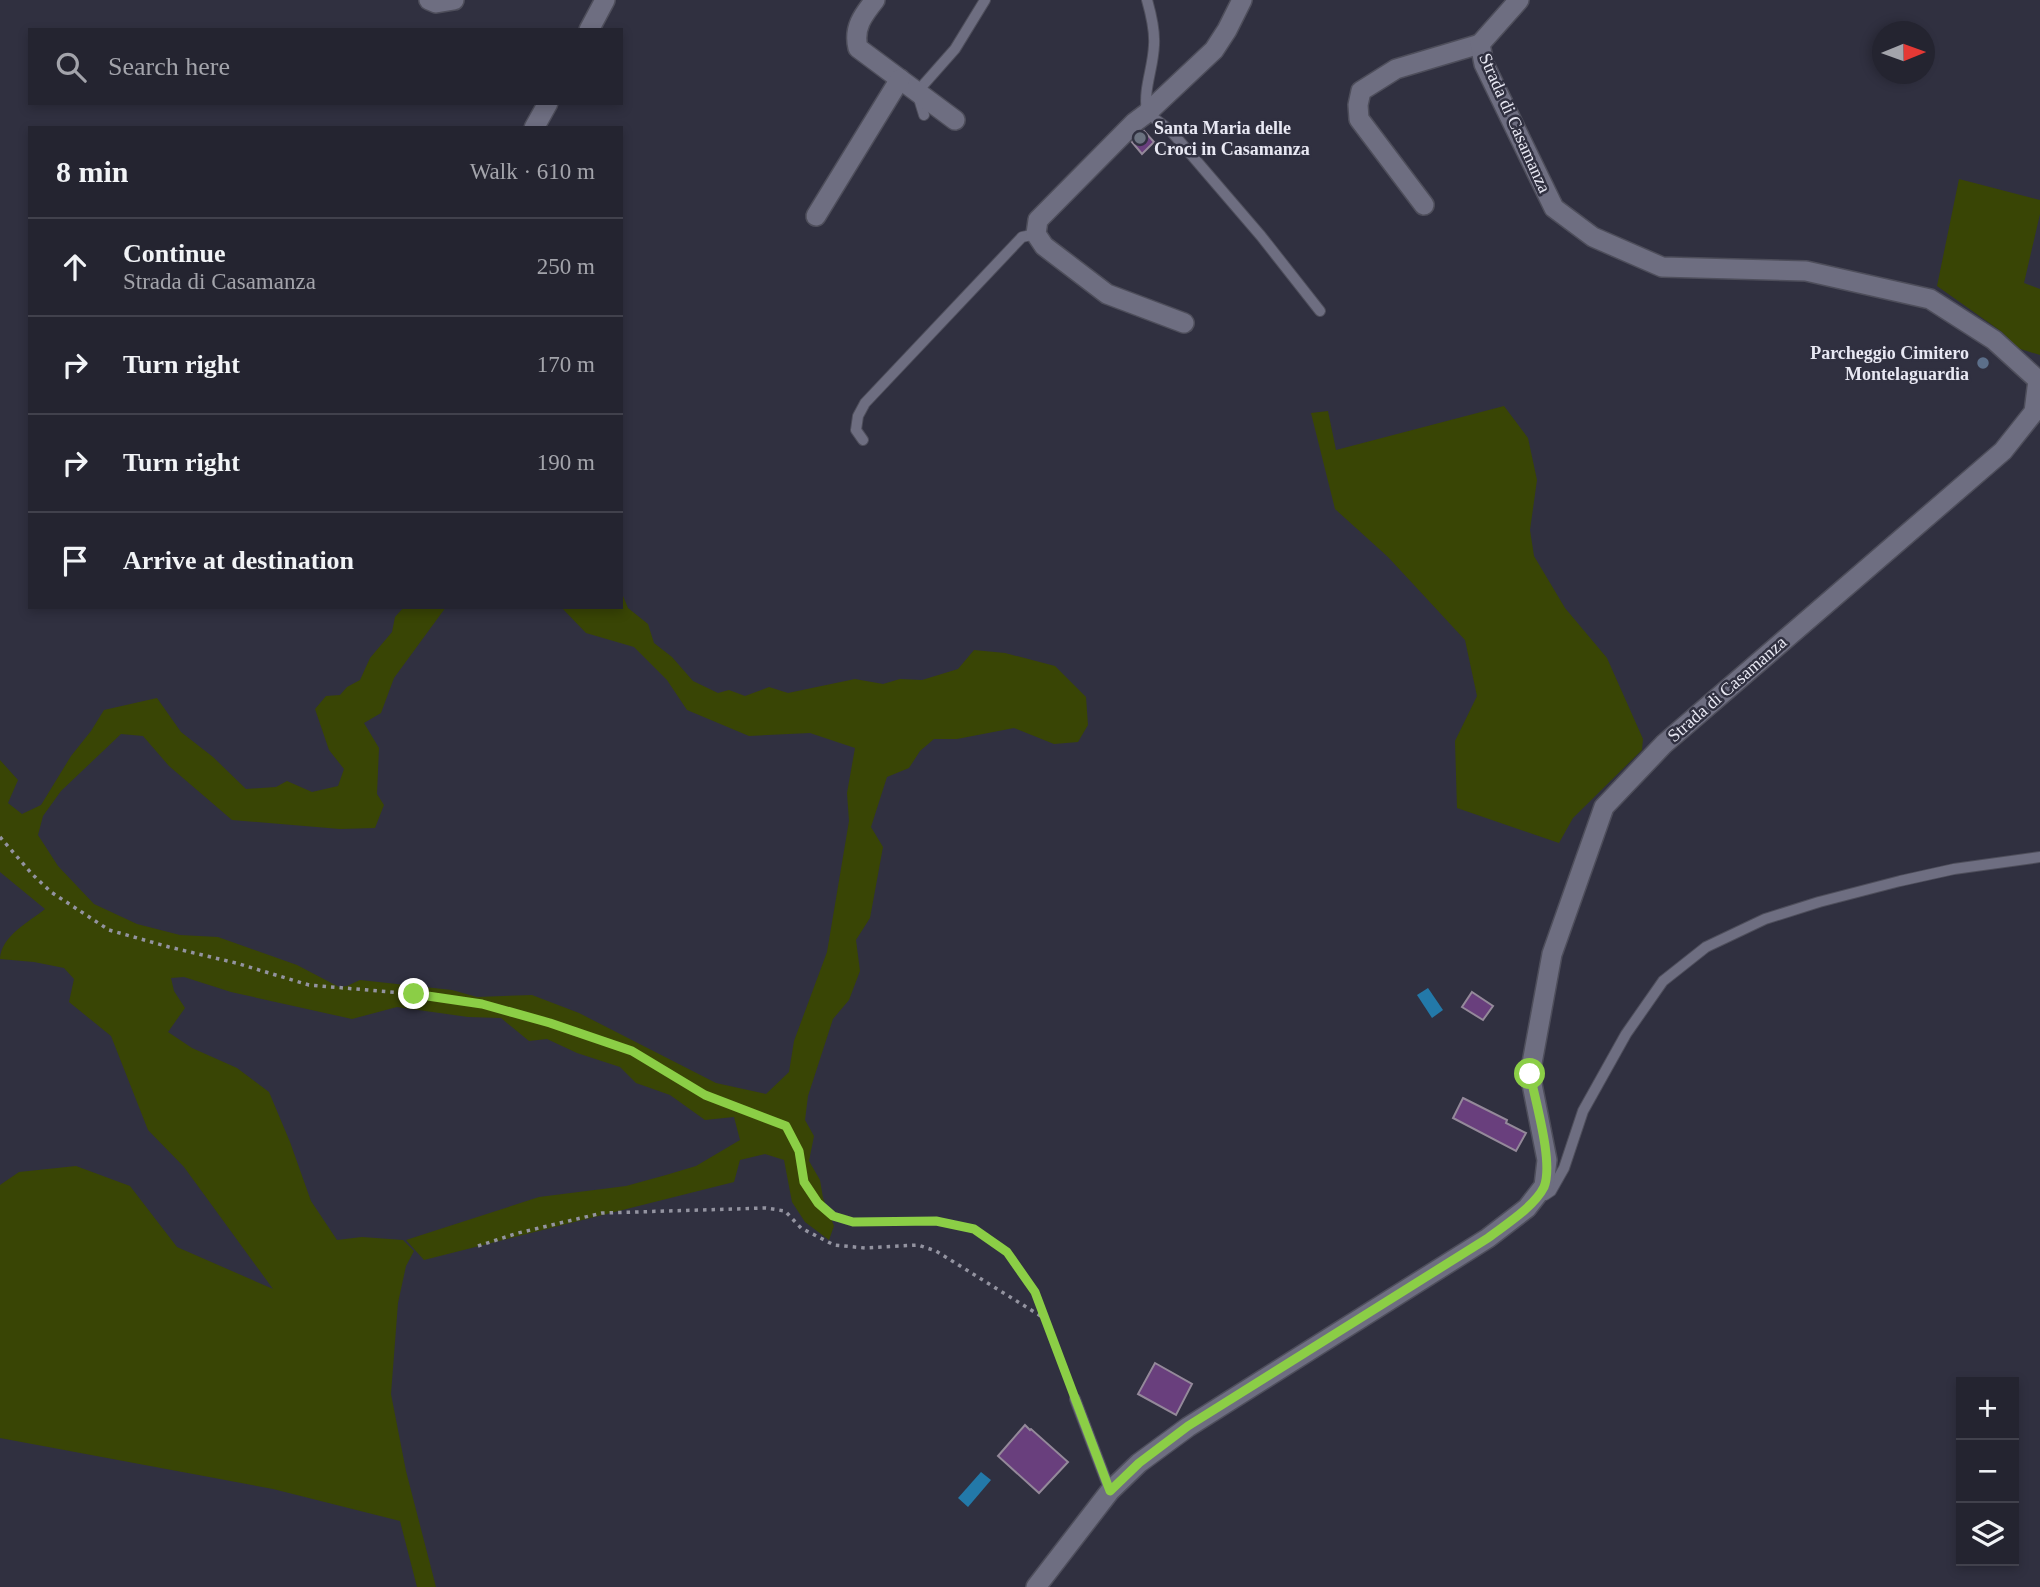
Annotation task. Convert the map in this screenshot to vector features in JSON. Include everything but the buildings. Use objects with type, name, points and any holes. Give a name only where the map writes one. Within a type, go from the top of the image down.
[{"type":"street","points":[[429,0],[454,0]]},
{"type":"street","points":[[590,28],[605,0]]},
{"type":"street","points":[[874,0],[860,19],[855,37],[858,48],[955,120]]},
{"type":"street","points":[[1184,323],[1107,294],[1044,246],[1036,234],[1038,220],[1135,122],[1214,50],[1242,0]]},
{"type":"street","name":"Strada di Casamanza","points":[[1036,1587],[1110,1491],[1139,1463],[1188,1426],[1488,1238],[1527,1208],[1544,1186],[1547,1160],[1530,1074],[1552,954],[1604,807],[1664,744],[2003,451],[2034,412],[2038,380],[1994,340],[1930,299],[1806,271],[1662,267],[1593,237],[1554,208],[1484,64],[1480,44],[1519,0]]},
{"type":"street","points":[[1424,205],[1359,119],[1361,91],[1396,69],[1480,44]]},
{"type":"street","points":[[817,216],[900,79]]},
{"type":"street","points":[[535,126],[547,105]]},
{"type":"lane","points":[[924,115],[917,92],[955,49],[985,0]]},
{"type":"lane","points":[[1147,0],[1152,17],[1154,45],[1145,98],[1147,113],[1170,130],[1261,236],[1320,311]]},
{"type":"lane","points":[[863,440],[856,430],[858,416],[866,403],[1022,237],[1036,234]]},
{"type":"lane","points":[[1527,1208],[1551,1191],[1564,1168],[1583,1111],[1626,1034],[1663,981],[1706,947],[1765,919],[1833,898],[1954,869],[2040,857]]},
{"type":"lane","points":[[1075,1399],[1110,1491]]},
{"type":"path","points":[[0,837],[51,892],[109,930],[309,985],[414,994],[482,1004],[550,1023],[632,1051],[705,1095],[786,1126],[799,1151],[804,1182],[818,1203],[833,1216],[853,1222],[936,1221],[974,1229],[1007,1252],[1035,1292],[1075,1399]]},
{"type":"path","points":[[478,1245],[602,1213],[765,1208],[785,1211],[801,1228],[834,1245],[865,1248],[918,1245],[936,1251],[1046,1319]]},
{"type":"green space","points":[[1959,179],[2040,200],[2040,214],[2024,283],[2040,289],[2040,355],[2017,348],[2002,332],[1937,286]]},
{"type":"green space","points":[[1504,406],[1528,438],[1537,480],[1530,530],[1534,556],[1565,608],[1607,658],[1643,739],[1642,750],[1573,818],[1559,843],[1457,808],[1455,741],[1477,696],[1465,640],[1388,557],[1335,509],[1311,413],[1328,411],[1336,450]]},
{"type":"green space","points":[[623,596],[628,608],[648,624],[654,643],[672,657],[693,681],[718,693],[729,690],[745,696],[769,687],[788,693],[855,679],[883,684],[900,679],[922,680],[958,669],[974,650],[1005,653],[1055,666],[1086,697],[1088,725],[1078,742],[1054,744],[1014,728],[957,739],[934,739],[920,751],[909,768],[887,777],[871,827],[883,847],[870,918],[856,940],[860,971],[849,1000],[833,1019],[808,1096],[805,1120],[814,1136],[809,1161],[820,1180],[823,1198],[834,1226],[829,1240],[805,1222],[792,1202],[784,1160],[765,1154],[740,1160],[734,1182],[424,1260],[406,1240],[539,1197],[626,1186],[696,1166],[740,1140],[734,1117],[705,1120],[670,1095],[636,1083],[620,1067],[577,1053],[547,1039],[529,1041],[501,1018],[468,1017],[397,1007],[352,1019],[231,992],[184,977],[171,978],[174,991],[185,1008],[168,1032],[192,1048],[237,1068],[269,1092],[311,1201],[337,1240],[362,1237],[403,1240],[414,1251],[406,1266],[398,1303],[391,1394],[406,1471],[436,1587],[417,1587],[400,1521],[273,1489],[0,1438],[0,1185],[19,1172],[76,1166],[130,1186],[177,1247],[273,1289],[184,1167],[148,1130],[111,1036],[69,1002],[74,979],[64,968],[0,959],[10,937],[45,909],[0,872],[0,760],[18,780],[8,803],[22,814],[41,805],[104,710],[157,698],[181,732],[213,757],[246,789],[276,787],[287,781],[312,792],[338,786],[344,769],[329,750],[315,709],[326,696],[340,695],[347,687],[360,680],[370,658],[392,632],[395,617],[402,609],[445,609],[394,678],[381,713],[364,723],[379,748],[377,794],[384,805],[375,828],[340,829],[232,820],[169,766],[143,736],[121,734],[61,791],[43,816],[38,835],[58,866],[94,904],[137,924],[180,935],[218,937],[297,965],[339,987],[360,980],[452,990],[477,997],[532,995],[579,1013],[716,1083],[766,1094],[789,1072],[794,1041],[827,952],[849,821],[847,793],[855,748],[810,733],[749,736],[687,710],[667,680],[634,647],[586,633],[563,609],[623,609]]},
{"type":"water","points":[[1428,988],[1443,1010],[1432,1018],[1417,995]]},
{"type":"water","points":[[981,1472],[991,1480],[968,1507],[958,1498]]},
{"type":"place","name":"Santa Maria delle Croci in Casamanza","points":[[1140,138]]},
{"type":"place","name":"Parcheggio Cimitero Montelaguardia","points":[[1983,363]]},
{"type":"route","points":[[414,994],[482,1004],[550,1023],[632,1051],[705,1095],[786,1126],[799,1151],[804,1182],[818,1203],[833,1216],[853,1222],[936,1221],[974,1229],[1007,1252],[1035,1292],[1110,1491],[1139,1463],[1188,1426],[1488,1238],[1527,1208],[1544,1186],[1547,1160],[1530,1074]]}]
